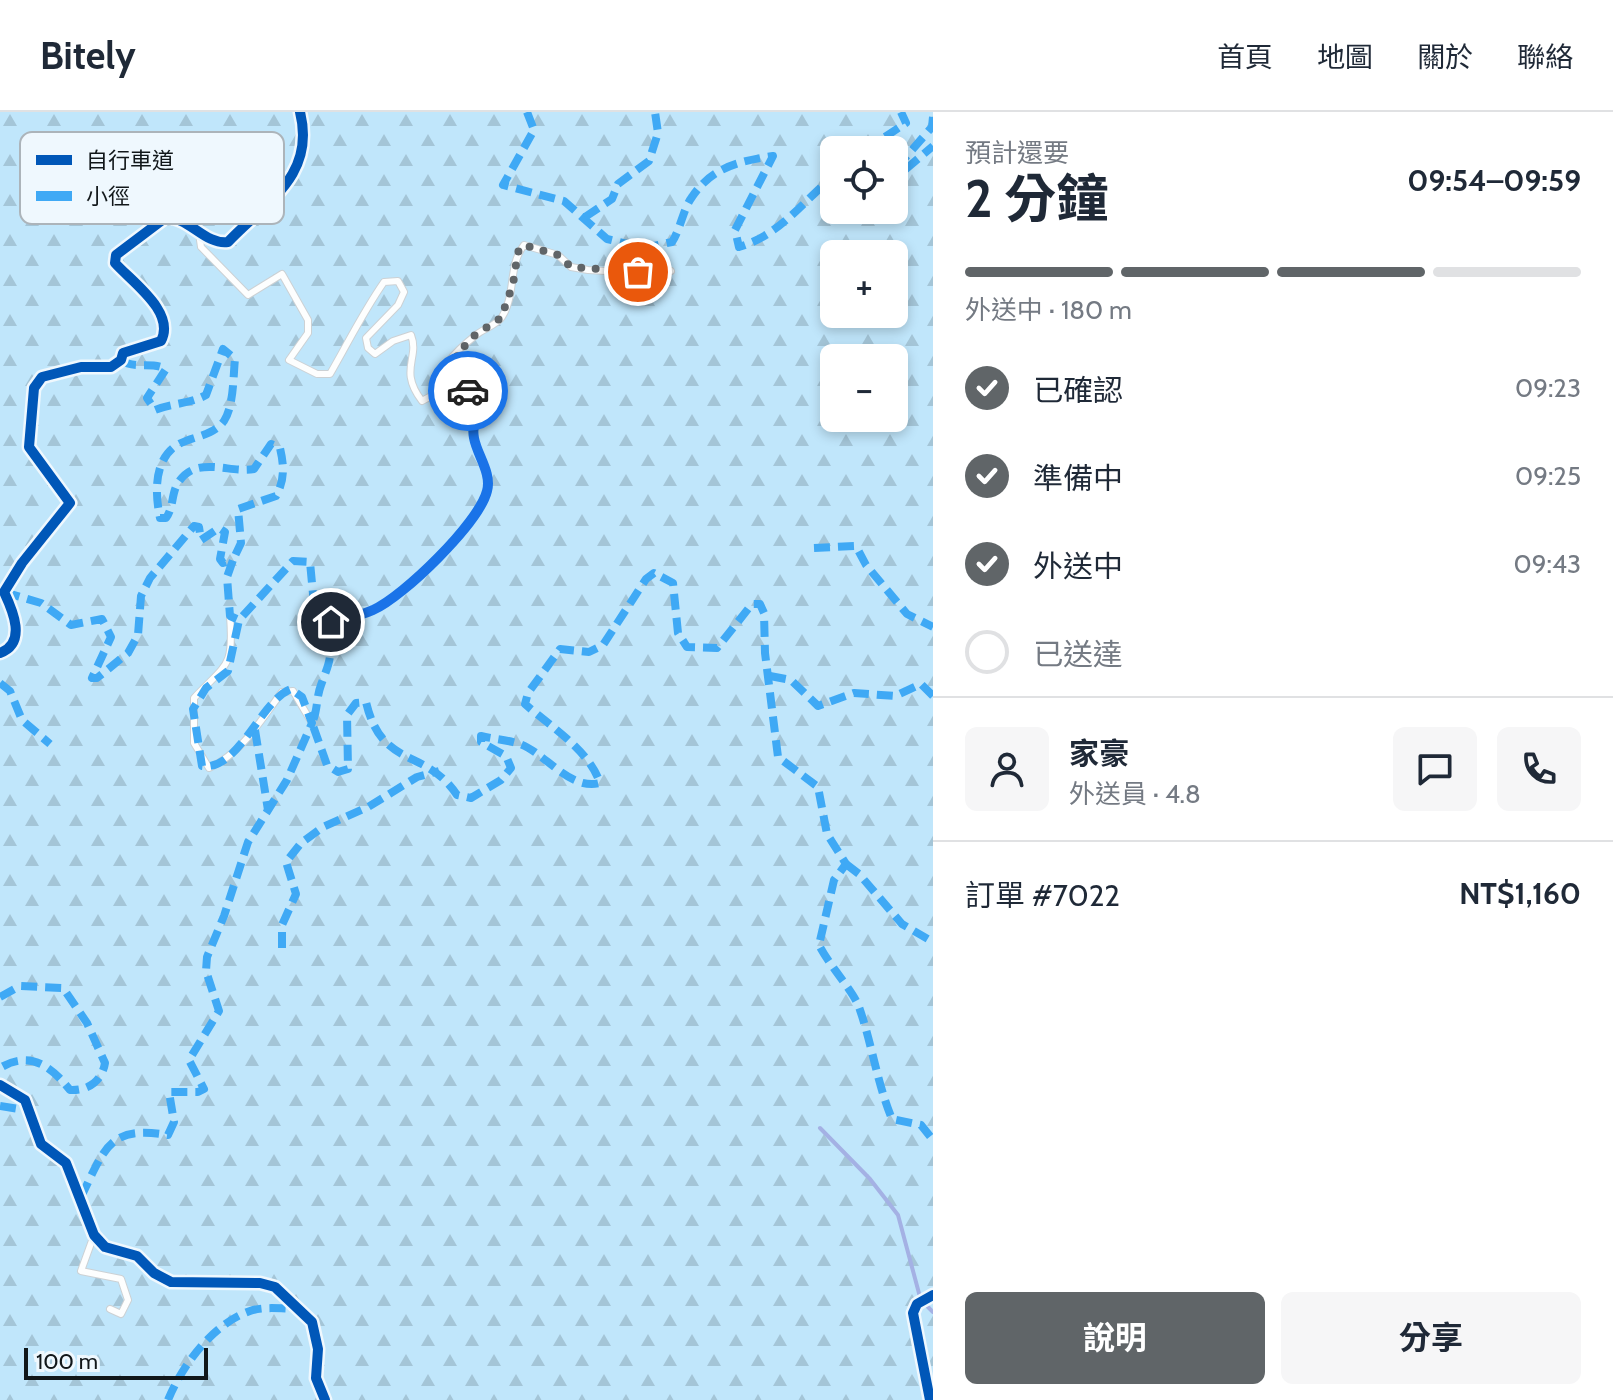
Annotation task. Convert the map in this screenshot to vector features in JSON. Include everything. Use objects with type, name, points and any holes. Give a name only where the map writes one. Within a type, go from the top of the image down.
[{"type":"street","points":[[284,189],[300,153],[304,130],[300,112]]},
{"type":"street","points":[[0,653],[8,650],[16,637],[16,620],[4,592],[22,563],[70,503],[29,447],[34,388],[42,377],[81,367],[111,367],[121,360],[123,353],[161,341],[164,324],[160,313],[115,263],[116,255],[157,224]]},
{"type":"street","points":[[185,224],[221,243],[228,242],[247,224]]},
{"type":"street","points":[[0,1085],[25,1100],[41,1144],[66,1163],[94,1235],[105,1247],[137,1256],[154,1273],[171,1282],[260,1283],[275,1287],[312,1322],[318,1349],[316,1378],[325,1400]]},
{"type":"street","points":[[930,1400],[913,1313],[917,1304],[933,1295]]},
{"type":"lane","points":[[199,233],[201,247],[248,295],[282,274],[308,320],[308,333],[289,360],[317,374],[330,374],[356,331],[361,314],[384,282],[398,281],[404,292],[398,305],[366,338],[368,348],[375,354],[393,341],[411,335],[414,343],[408,366],[413,390],[422,401],[433,395],[442,366],[475,335],[501,318],[513,284],[518,252],[524,245],[558,255],[571,267],[659,274],[671,271]]},
{"type":"lane","points":[[316,626],[373,610],[401,593],[474,514],[488,490],[483,460],[473,437],[475,419],[483,397],[478,391],[464,391],[467,365],[456,355]]},
{"type":"lane","points":[[230,616],[232,656],[226,668],[194,698],[194,743],[209,768],[225,761],[255,730],[282,692],[293,691],[312,723]]},
{"type":"lane","points":[[94,1235],[81,1271],[88,1275],[121,1279],[128,1300],[121,1314],[110,1309]]},
{"type":"green space","points":[[0,112],[933,112],[933,1400],[0,1400]]},
{"type":"waterway","points":[[820,1128],[870,1179],[898,1215],[920,1297]]},
{"type":"waterway","points":[[925,1304],[933,1312]]},
{"type":"marked path","points":[[527,112],[534,130],[503,185],[564,201],[607,239],[644,248],[672,242],[686,207],[700,187],[718,172],[749,160],[773,156],[735,230],[739,247],[754,242],[779,226],[820,189]]},
{"type":"marked path","points":[[585,217],[612,199],[618,184],[649,161],[658,133],[655,112]]},
{"type":"marked path","points":[[886,136],[906,123],[901,112]]},
{"type":"marked path","points":[[933,117],[932,127],[897,167],[906,169],[933,146]]},
{"type":"marked path","points":[[121,360],[166,369],[147,398],[155,410],[206,395],[223,349],[235,359],[231,399],[224,421],[214,430],[171,450],[160,467],[157,488],[160,518],[166,518],[176,487],[185,474],[204,467],[254,469],[271,444],[280,448],[283,472],[279,490],[276,496],[238,509],[241,543],[233,560]]},
{"type":"marked path","points":[[4,592],[41,603],[71,625],[102,619],[111,637],[92,678],[97,678],[128,653],[138,635],[141,596],[150,578],[194,526],[199,527],[201,540],[219,528],[225,532],[220,559],[223,563],[233,560],[227,577],[230,616],[239,620],[293,561],[310,562],[316,626],[330,647],[312,723],[327,765],[338,772],[348,769],[347,715],[356,703],[366,702],[373,724],[393,749],[432,770],[457,795],[471,798],[501,780],[511,768],[506,756],[481,742],[481,736],[520,744],[578,782],[600,783],[595,771],[578,750],[525,704],[528,693],[560,649],[589,652],[603,645],[646,579],[654,573],[673,583],[678,633],[687,647],[717,648],[752,604],[760,604],[764,613],[765,653],[778,757],[818,787],[827,834],[846,864],[834,880],[819,945],[859,1007],[892,1119],[921,1125],[933,1140]]},
{"type":"marked path","points":[[814,548],[856,546],[866,565],[907,614],[933,627]]},
{"type":"marked path","points":[[81,1197],[96,1165],[111,1144],[133,1134],[168,1135],[174,1122],[169,1092],[198,1092],[204,1089],[189,1060],[219,1011],[206,971],[207,957],[248,842],[287,780],[312,723],[302,697],[291,689],[269,707],[227,758],[215,765],[202,766],[193,709],[206,688],[228,671],[239,620]]},
{"type":"marked path","points":[[770,676],[791,680],[818,706],[854,693],[895,696],[921,684],[933,696]]},
{"type":"marked path","points":[[0,683],[10,691],[22,720],[50,744]]},
{"type":"marked path","points":[[255,730],[268,810]]},
{"type":"marked path","points":[[282,948],[282,925],[296,894],[286,862],[301,843],[323,827],[368,807],[417,777],[439,771]]},
{"type":"marked path","points":[[846,864],[859,874],[902,924],[933,942]]},
{"type":"marked path","points":[[0,997],[20,986],[63,988],[87,1023],[105,1063],[97,1080],[77,1090],[70,1090],[39,1063],[21,1060],[0,1068]]},
{"type":"marked path","points":[[0,1106],[32,1111]]},
{"type":"marked path","points":[[168,1400],[190,1360],[223,1326],[256,1309],[299,1309]]},
{"type":"cycle path","points":[[284,186],[301,154],[303,134],[300,112]]},
{"type":"cycle path","points":[[0,653],[8,648],[16,634],[14,617],[4,592],[22,563],[70,503],[29,447],[34,388],[42,377],[81,367],[111,367],[121,360],[123,353],[161,341],[163,319],[158,309],[115,263],[116,255],[157,224]]},
{"type":"cycle path","points":[[186,224],[219,242],[228,242],[247,224]]},
{"type":"cycle path","points":[[0,1085],[25,1100],[41,1144],[66,1163],[94,1235],[105,1247],[137,1256],[154,1273],[171,1282],[260,1283],[275,1287],[312,1322],[318,1349],[316,1378],[325,1400]]},
{"type":"cycle path","points":[[930,1400],[913,1313],[917,1304],[933,1295]]},
{"type":"way so far","points":[[468,391],[464,391],[467,365],[456,355],[475,335],[501,318],[513,284],[518,252],[524,245],[558,255],[571,267],[618,273],[638,272]]},
{"type":"route","points":[[331,622],[373,610],[401,593],[474,514],[488,490],[483,460],[473,437],[475,419],[483,397],[478,391],[468,391]]}]
